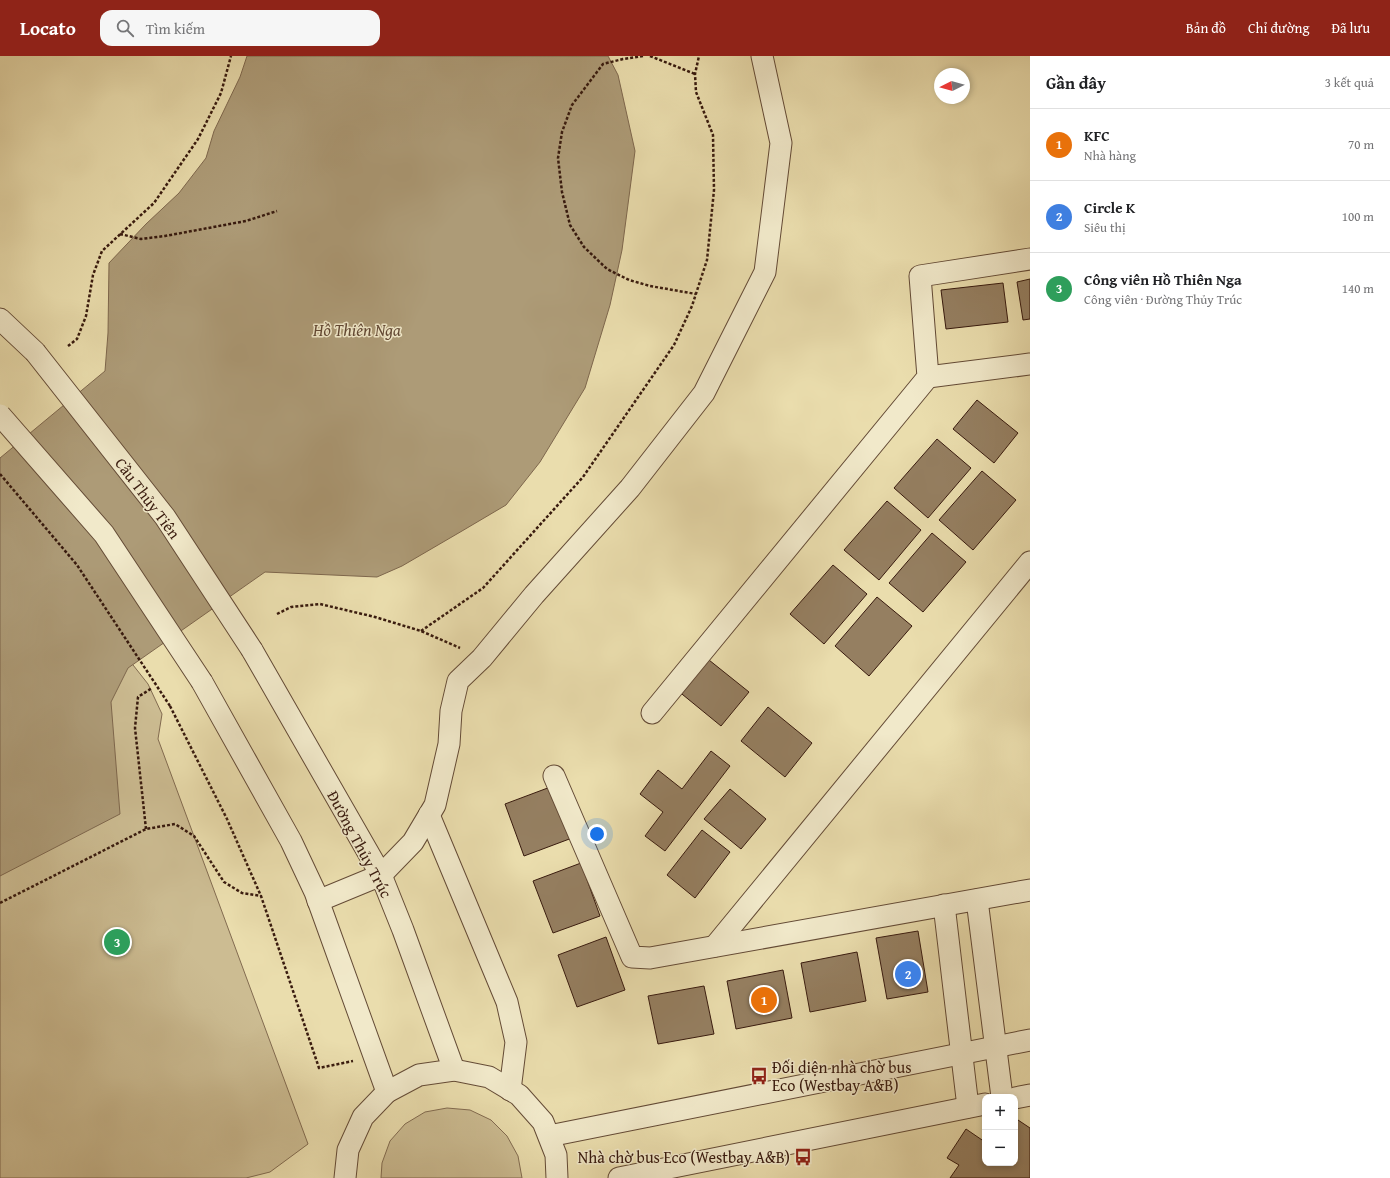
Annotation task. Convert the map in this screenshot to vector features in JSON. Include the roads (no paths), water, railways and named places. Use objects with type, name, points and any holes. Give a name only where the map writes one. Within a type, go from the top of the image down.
[{"type":"street","points":[[318,901],[381,875],[413,842],[435,805],[449,744],[451,711],[458,681],[482,658],[534,595],[630,488],[704,392],[765,272],[781,143],[762,56]]},
{"type":"street","points":[[928,377],[920,276],[1030,259]]},
{"type":"street","name":"Cầu Thủy Tiên","points":[[0,319],[35,352],[165,517],[252,650]]},
{"type":"street","points":[[652,713],[928,377],[1030,364]]},
{"type":"street","points":[[0,415],[104,534],[202,682],[291,841],[318,901],[387,1092]]},
{"type":"street","points":[[715,946],[1030,562]]},
{"type":"street","name":"Đường Thủy Trúc","points":[[252,650],[381,875],[403,930],[454,1070]]},
{"type":"street","points":[[554,776],[632,957],[650,958],[1030,890]]},
{"type":"street","points":[[429,815],[507,1002],[516,1042],[510,1090]]},
{"type":"street","points":[[977,900],[1002,1094]]},
{"type":"street","points":[[619,1178],[977,1105],[962,1054],[944,905]]},
{"type":"street","points":[[549,1136],[1030,1040]]},
{"type":"street","points":[[345,1178],[348,1150],[363,1118],[387,1092],[419,1076],[454,1070],[489,1077],[519,1095],[543,1122],[556,1155],[557,1178]]},
{"type":"street","points":[[1018,1097],[1030,1095]]},
{"type":"water","name":"Hồ Thiên Nga","points":[[247,56],[608,56],[618,75],[635,151],[622,250],[610,305],[585,388],[540,462],[506,505],[402,566],[377,577],[265,572],[128,668],[111,702],[120,814],[0,876],[0,458],[105,371],[108,333],[109,263],[146,224],[179,193],[206,158],[214,131],[240,77]]},
{"type":"place","name":"Công viên Hồ Thiên Nga","points":[[117,942]]},
{"type":"place","name":"Circle K","points":[[908,974]]},
{"type":"place","name":"KFC","points":[[764,1000]]},
{"type":"place","name":"Đối diện nhà chờ bus Eco (Westbay A&B)","points":[[759,1076]]},
{"type":"place","name":"Nhà chờ bus Eco (Westbay A&B)","points":[[803,1157]]}]
